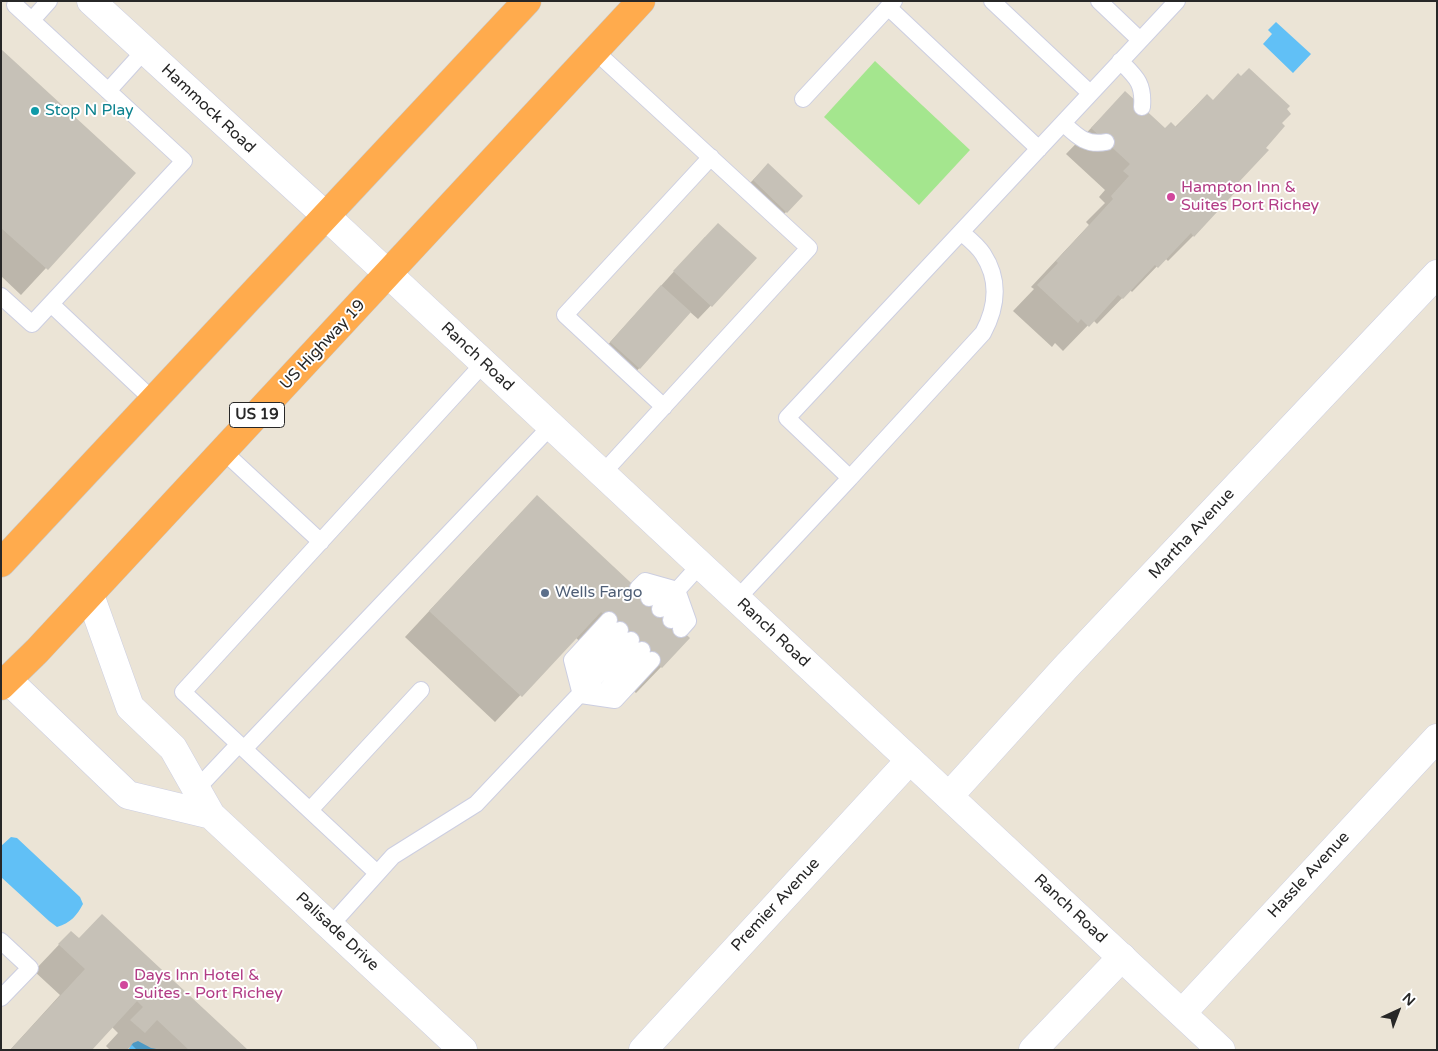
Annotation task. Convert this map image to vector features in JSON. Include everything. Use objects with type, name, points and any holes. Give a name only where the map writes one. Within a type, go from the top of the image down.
[{"type":"highway","points":[[1,563],[527,1]]},
{"type":"highway","name":"US Highway 19","points":[[4,683],[90,595],[641,1]]},
{"type":"street","name":"Hammock Road","points":[[91,1],[326,216]]},
{"type":"street","name":"Ranch Road","points":[[326,216],[1221,1050]]},
{"type":"street","name":"Martha Avenue","points":[[949,796],[1072,661],[1437,274]]},
{"type":"street","points":[[90,595],[130,707],[173,748],[188,798]]},
{"type":"street","name":"Palisade Drive","points":[[4,683],[128,795],[188,798],[211,815],[463,1050]]},
{"type":"street","name":"Hassle Avenue","points":[[1182,1013],[1437,738]]},
{"type":"street","name":"Premier Avenue","points":[[643,1050],[910,760]]},
{"type":"street","points":[[1033,1050],[1122,957]]},
{"type":"lane","points":[[32,20],[49,1]]},
{"type":"lane","points":[[992,1],[1090,93]]},
{"type":"lane","points":[[1099,1],[1140,40]]},
{"type":"lane","points":[[850,478],[787,418],[1176,1]]},
{"type":"lane","points":[[803,99],[891,4],[1039,149]]},
{"type":"lane","points":[[1,296],[32,324],[184,161],[15,5]]},
{"type":"lane","points":[[108,91],[145,50]]},
{"type":"lane","points":[[595,51],[809,248],[602,474]]},
{"type":"lane","points":[[1120,62],[1138,79],[1143,94],[1142,107]]},
{"type":"lane","points":[[1063,123],[1081,140],[1096,144],[1106,142]]},
{"type":"lane","points":[[664,407],[565,315],[711,158]]},
{"type":"lane","points":[[737,599],[983,333],[992,316],[995,293],[992,275],[983,253],[961,232]]},
{"type":"lane","points":[[51,304],[154,400]]},
{"type":"lane","points":[[377,873],[183,692],[484,363]]},
{"type":"lane","points":[[188,798],[242,746],[551,426]]},
{"type":"lane","points":[[223,451],[321,542]]},
{"type":"lane","points":[[677,590],[645,581],[660,609],[678,612],[677,590],[700,565]]},
{"type":"lane","points":[[580,695],[572,660],[631,640]]},
{"type":"lane","points":[[580,695],[615,700],[631,640]]},
{"type":"lane","points":[[330,926],[393,856],[476,804],[631,640]]},
{"type":"lane","points":[[310,810],[421,690]]},
{"type":"lane","points":[[1,941],[30,968],[1,998]]},
{"type":"green space","points":[[875,61],[970,150],[919,205],[824,117]]},
{"type":"water","points":[[1276,22],[1311,54],[1293,73],[1263,44],[1272,34],[1268,30]]},
{"type":"water","points":[[11,837],[17,838],[80,897],[83,904],[70,921],[57,927],[1,877],[1,846]]},
{"type":"water","points":[[138,1041],[151,1048],[162,1050],[128,1050],[133,1043]]},
{"type":"building","name":"Stop N Play","points":[[1,49],[136,173],[48,270],[1,228]]},
{"type":"building","name":"Hampton Inn & Suites Port Richey","points":[[1249,68],[1290,106],[1287,109],[1291,114],[1282,123],[1285,126],[1266,148],[1269,150],[1238,183],[1241,186],[1194,237],[1191,233],[1158,268],[1155,265],[1123,299],[1118,295],[1089,327],[1081,319],[1078,323],[1037,285],[1058,263],[1056,261],[1113,199],[1111,196],[1129,176],[1123,171],[1130,164],[1091,128],[1125,91],[1165,128],[1171,122],[1176,127],[1207,94],[1213,100],[1238,73],[1241,76]]},
{"type":"building","points":[[768,163],[803,196],[787,213],[753,180]]},
{"type":"building","points":[[718,223],[757,258],[712,307],[673,271]]},
{"type":"building","points":[[661,285],[691,312],[640,369],[610,342]]},
{"type":"building","name":"Wells Fargo","points":[[537,495],[690,638],[662,668],[601,612],[522,697],[429,611]]},
{"type":"building","name":"Days Inn Hotel & Suites - Port Richey","points":[[102,914],[248,1050],[189,1050],[157,1020],[145,1033],[130,1020],[143,1007],[137,1001],[92,1050],[10,1050],[85,969],[58,944],[71,931],[79,938]]},
{"type":"place","name":"Stop N Play","points":[[35,111]]},
{"type":"place","name":"Hampton Inn & Suites Port Richey","points":[[1171,197]]},
{"type":"place","name":"Wells Fargo","points":[[545,593]]},
{"type":"place","name":"Days Inn Hotel & Suites - Port Richey","points":[[124,985]]}]
